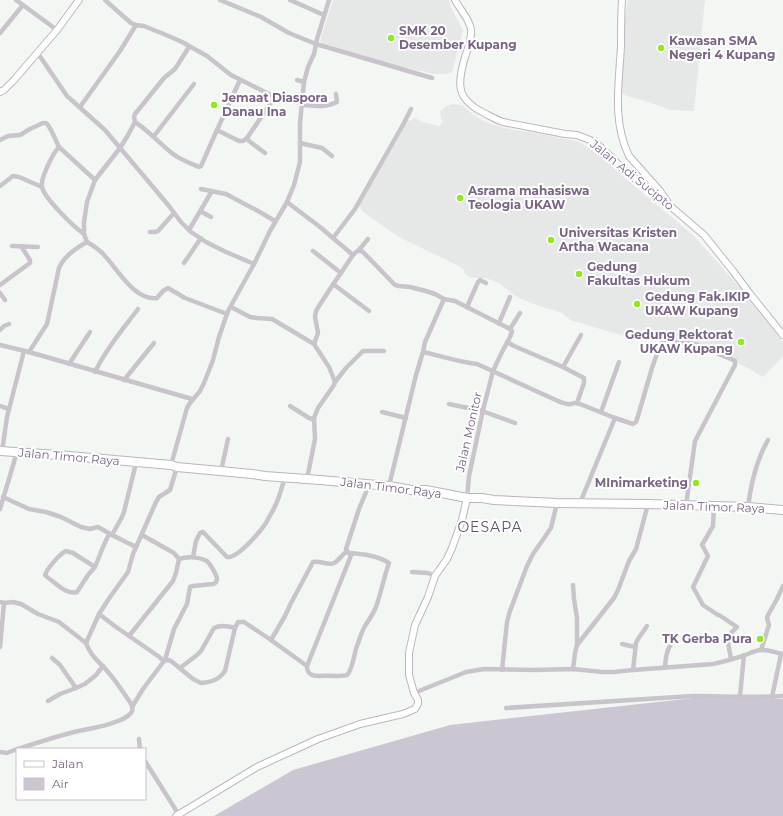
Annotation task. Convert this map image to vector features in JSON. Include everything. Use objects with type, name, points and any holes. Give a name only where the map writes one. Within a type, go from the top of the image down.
[{"type":"highway","name":"Jalan Timor Raya","points":[[1,452],[17,452],[265,476],[369,484],[412,490],[426,490],[467,498],[556,504],[686,505],[783,510]]},
{"type":"street","points":[[16,0],[57,30]]},
{"type":"street","points":[[0,92],[14,80],[57,30],[79,0]]},
{"type":"street","points":[[105,0],[131,23],[171,36],[207,56],[226,72],[275,97],[318,107],[327,106],[337,102],[336,94]]},
{"type":"street","points":[[220,0],[260,17],[289,33],[316,44],[432,78]]},
{"type":"street","points":[[290,0],[324,15]]},
{"type":"street","points":[[86,644],[99,614],[128,572],[136,547],[159,497],[168,492],[171,488],[174,466],[187,408],[204,383],[213,360],[227,314],[275,221],[287,202],[296,180],[300,162],[304,82],[308,67],[314,54],[317,38],[329,0]]},
{"type":"street","name":"Jalan Adi Sucipto","points":[[455,0],[468,19],[471,29],[470,41],[462,69],[460,84],[463,96],[467,102],[477,110],[503,122],[577,135],[590,140],[602,148],[624,170],[669,205],[704,235],[783,335]]},
{"type":"street","points":[[622,0],[621,47],[617,97],[620,130],[629,156],[665,197],[669,205]]},
{"type":"street","points":[[0,34],[23,5]]},
{"type":"street","points":[[80,107],[136,25]]},
{"type":"street","points":[[189,47],[175,69],[164,78],[135,114],[135,122],[128,135],[120,148],[95,180],[87,202],[84,234],[87,242],[95,246],[133,289],[141,294],[153,299],[157,298],[168,288],[185,298],[227,314]]},
{"type":"street","points":[[38,52],[67,96],[105,130],[189,230],[226,252],[254,264]]},
{"type":"street","points":[[135,122],[177,156],[199,167],[202,165],[240,80]]},
{"type":"street","points":[[297,80],[304,82]]},
{"type":"street","points":[[154,136],[194,84]]},
{"type":"street","points":[[217,130],[239,141],[243,141],[247,138],[275,97]]},
{"type":"street","points":[[333,238],[355,209],[411,109]]},
{"type":"street","points":[[0,140],[8,136],[20,135],[30,128],[45,123],[48,125],[59,147],[95,180]]},
{"type":"street","points":[[247,138],[265,153]]},
{"type":"street","points":[[300,143],[310,144],[322,148],[332,156]]},
{"type":"street","points":[[59,147],[54,152],[42,180],[42,187],[46,195],[63,216],[84,234]]},
{"type":"street","points":[[0,186],[13,176],[42,187]]},
{"type":"street","points":[[201,189],[226,194],[275,221]]},
{"type":"street","points":[[189,230],[212,191]]},
{"type":"street","points":[[287,202],[354,255]]},
{"type":"street","points":[[200,211],[211,218]]},
{"type":"street","points":[[150,232],[158,231],[174,213]]},
{"type":"street","points":[[184,263],[201,238]]},
{"type":"street","points":[[314,344],[318,333],[315,317],[318,306],[340,273],[368,239]]},
{"type":"street","points":[[29,352],[47,324],[60,264],[78,247],[87,242]]},
{"type":"street","points":[[12,246],[38,247]]},
{"type":"street","points":[[0,285],[30,263],[30,260],[21,246]]},
{"type":"street","points":[[359,250],[363,252],[395,285],[426,291],[444,299],[454,301],[510,329]]},
{"type":"street","points":[[313,251],[340,273]]},
{"type":"street","points":[[467,307],[478,282],[480,280],[486,283]]},
{"type":"street","points":[[333,284],[366,310]]},
{"type":"street","points":[[0,293],[5,300]]},
{"type":"street","points":[[499,323],[510,297]]},
{"type":"street","points":[[389,486],[416,375],[426,342],[444,299]]},
{"type":"street","points":[[231,306],[250,317],[272,319],[314,344],[329,367],[335,382]]},
{"type":"street","points":[[95,372],[111,344],[138,309]]},
{"type":"street","name":"Jalan Monitor","points":[[467,498],[469,476],[482,411],[493,371],[512,332],[510,329],[520,313]]},
{"type":"street","points":[[0,330],[9,324]]},
{"type":"street","points":[[69,364],[90,332]]},
{"type":"street","points":[[563,367],[581,335]]},
{"type":"street","points":[[124,380],[154,342]]},
{"type":"street","points":[[507,342],[583,377],[583,386],[577,403]]},
{"type":"street","points":[[423,352],[465,363],[476,364],[558,401],[570,404],[574,402],[633,424],[636,422],[659,348],[662,343],[680,342],[694,344],[730,358],[735,362],[735,365],[695,441],[686,505]]},
{"type":"street","points":[[0,345],[192,399]]},
{"type":"street","points":[[1,452],[9,409],[24,351]]},
{"type":"street","points":[[307,479],[315,439],[315,414],[335,382],[346,368],[363,351],[384,351]]},
{"type":"street","points":[[601,412],[619,362]]},
{"type":"street","points":[[449,404],[482,411],[515,423]]},
{"type":"street","points":[[0,406],[9,409]]},
{"type":"street","points":[[290,406],[309,418],[314,418]]},
{"type":"street","points":[[382,412],[406,418]]},
{"type":"street","points":[[580,503],[615,418]]},
{"type":"street","points":[[221,471],[228,439]]},
{"type":"street","points":[[748,507],[750,489],[755,469],[768,440]]},
{"type":"street","points":[[0,509],[17,452]]},
{"type":"street","points":[[95,567],[66,550],[47,570],[45,575],[64,590],[75,593],[79,590],[95,567],[103,547],[124,512],[136,463]]},
{"type":"street","points":[[193,557],[198,537],[200,533],[203,532],[227,558],[232,557],[244,548],[265,524],[277,503],[285,477]]},
{"type":"street","points":[[271,640],[313,562],[316,561],[333,564],[347,551],[359,509],[369,484]]},
{"type":"street","points":[[3,498],[29,509],[46,512],[61,517],[80,527],[90,529],[98,527],[136,547]]},
{"type":"street","points":[[146,763],[178,815],[257,767],[318,739],[360,724],[415,709],[418,704],[418,700],[414,693],[409,675],[409,653],[415,625],[435,576],[447,559],[452,548],[462,520],[467,498]]},
{"type":"street","points":[[502,670],[507,622],[510,611],[527,566],[533,554],[551,528],[556,504]]},
{"type":"street","points":[[577,645],[617,594],[629,561],[636,549],[648,504]]},
{"type":"street","points":[[714,506],[713,526],[702,545],[708,556],[693,587],[703,605],[726,619],[737,628],[727,637],[731,659]]},
{"type":"street","points":[[142,536],[174,553],[179,559]]},
{"type":"street","points":[[347,551],[385,560],[389,563],[375,608],[360,638],[350,672],[341,676],[315,676],[309,673],[307,666],[352,553]]},
{"type":"street","points":[[20,748],[63,735],[108,724],[131,714],[132,707],[143,689],[164,661],[174,629],[187,604],[190,587],[213,584],[217,580],[217,577],[209,563],[205,560],[193,557],[184,557],[179,559]]},
{"type":"street","points":[[129,636],[173,581],[179,559]]},
{"type":"street","points":[[412,572],[428,573],[435,576]]},
{"type":"street","points":[[573,585],[577,618],[577,645],[573,669]]},
{"type":"street","points":[[761,650],[769,625],[767,618],[768,615],[783,586]]},
{"type":"street","points":[[0,647],[2,603],[13,602],[21,604],[38,614],[59,622],[86,644],[91,655],[103,666],[132,707]]},
{"type":"street","points":[[99,614],[164,661],[171,661],[196,681],[201,683],[214,681],[222,676],[225,671],[235,628],[238,622],[244,622],[307,666]]},
{"type":"street","points":[[180,668],[201,651],[214,628],[229,626],[235,628]]},
{"type":"street","points":[[633,670],[635,648],[638,639],[647,626]]},
{"type":"street","points":[[665,667],[669,646],[677,635]]},
{"type":"street","points":[[622,644],[635,648]]},
{"type":"street","points":[[414,693],[466,672],[484,669],[573,669],[618,672],[713,664],[761,650],[782,654],[772,697]]},
{"type":"street","points":[[740,696],[744,655]]},
{"type":"street","points":[[52,658],[60,665],[76,688]]},
{"type":"street","points":[[48,701],[90,680],[103,666]]},
{"type":"street","points":[[506,708],[694,696],[783,696]]},
{"type":"street","points":[[139,739],[140,748]]},
{"type":"street","points":[[0,752],[7,753],[16,749]]},
{"type":"shaded area","name":"SMK 20 Desember Kupang","points":[[333,0],[449,0],[463,31],[452,72],[446,74],[434,74],[394,65],[323,44],[320,41]]},
{"type":"shaded area","name":"Kawasan SMA Negeri 4 Kupang","points":[[628,0],[705,0],[694,111],[671,110],[627,96],[621,92],[619,82]]},
{"type":"shaded area","name":"Universitas Kristen Artha Wacana","points":[[452,104],[462,105],[483,121],[504,128],[579,142],[596,152],[694,236],[757,307],[783,342],[783,356],[763,377],[697,343],[674,338],[661,339],[624,336],[570,320],[562,313],[523,300],[500,284],[486,278],[473,278],[467,276],[463,269],[459,266],[399,237],[363,212],[359,206],[404,123],[415,118],[422,122],[440,126],[442,122],[440,112],[446,106]]},
{"type":"water","points":[[694,698],[783,699],[783,816],[214,816],[293,770],[450,725]]},
{"type":"place","name":"SMK 20 Desember Kupang","points":[[391,38]]},
{"type":"place","name":"Kawasan SMA Negeri 4 Kupang","points":[[661,48]]},
{"type":"place","name":"Jemaat Diaspora Danau Ina","points":[[214,105]]},
{"type":"place","name":"Asrama mahasiswa Teologia UKAW","points":[[460,198]]},
{"type":"place","name":"Universitas Kristen Artha Wacana","points":[[551,240]]},
{"type":"place","name":"Gedung Fakultas Hukum","points":[[579,274]]},
{"type":"place","name":"Gedung Fak.IKIP UKAW Kupang","points":[[637,304]]},
{"type":"place","name":"Gedung Rektorat UKAW Kupang","points":[[741,342]]},
{"type":"place","name":"MInimarketing","points":[[696,483]]},
{"type":"place","name":"TK Gerba Pura","points":[[760,639]]},
{"type":"district","name":"OESAPA","points":[[490,527]]}]
